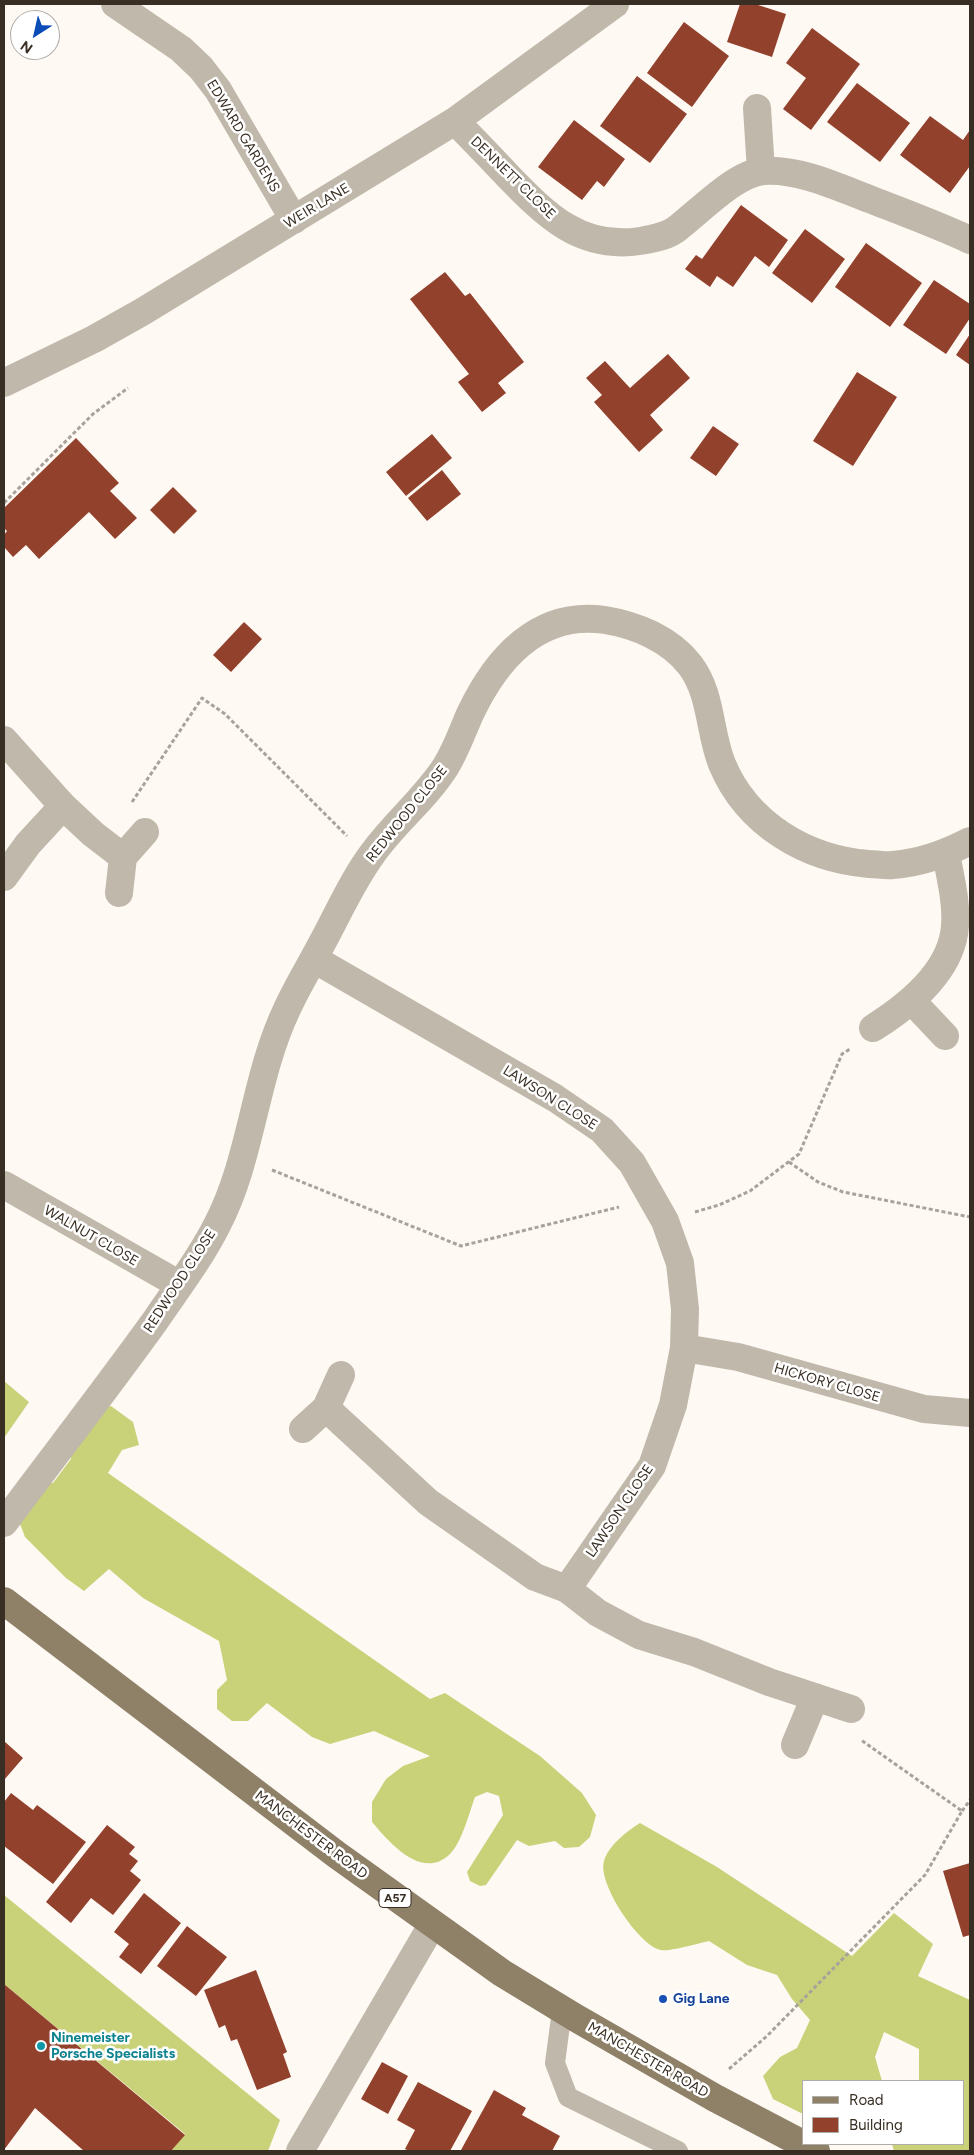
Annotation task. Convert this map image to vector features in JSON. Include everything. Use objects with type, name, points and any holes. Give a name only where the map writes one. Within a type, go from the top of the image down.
[{"type":"main road","name":"MANCHESTER ROAD","points":[[4,1600],[337,1855],[432,1925],[502,1973],[562,2010],[715,2098],[802,2144]]},
{"type":"main road","name":"MANCHESTER ROAD","points":[[805,2145],[816,2151]]},
{"type":"street","name":"EDWARD GARDENS","points":[[115,4],[181,49],[201,68],[218,90],[294,220]]},
{"type":"street","name":"WEIR LANE","points":[[4,383],[94,339],[294,220],[455,121],[615,4]]},
{"type":"street","points":[[758,108],[761,171]]},
{"type":"street","name":"DENNETT CLOSE","points":[[455,121],[540,208],[575,233],[596,240],[632,242],[654,239],[676,230],[723,191],[743,178],[761,171],[777,171],[829,184],[941,226],[970,240]]},
{"type":"street","name":"REDWOOD CLOSE","points":[[4,1523],[141,1340],[180,1285],[216,1226],[231,1194],[271,1048],[286,1009],[371,855],[435,783],[454,751],[478,698],[498,667],[514,648],[532,634],[553,625],[574,620],[598,619],[622,623],[652,634],[673,648],[690,665],[702,688],[721,762],[741,799],[775,832],[817,854],[854,863],[892,866],[946,853],[970,841]]},
{"type":"street","points":[[4,740],[63,806],[93,834],[123,857]]},
{"type":"street","points":[[4,877],[28,844],[63,806]]},
{"type":"street","points":[[119,893],[123,857],[145,832]]},
{"type":"street","points":[[873,1028],[892,1016],[927,983],[944,961],[952,943],[956,926],[955,902],[946,853]]},
{"type":"street","name":"LAWSON CLOSE","points":[[314,959],[555,1098],[602,1130],[632,1163],[665,1221],[680,1263],[685,1309],[684,1348],[673,1405],[652,1466],[567,1589]]},
{"type":"street","points":[[911,1000],[945,1036]]},
{"type":"street","name":"WALNUT CLOSE","points":[[4,1185],[180,1285]]},
{"type":"street","name":"HICKORY CLOSE","points":[[684,1348],[738,1357],[924,1409],[970,1413]]},
{"type":"street","points":[[303,1429],[326,1408],[341,1375]]},
{"type":"street","points":[[326,1408],[428,1502],[535,1577],[567,1589],[598,1613],[640,1635],[694,1652],[770,1682],[851,1709]]},
{"type":"street","points":[[795,1746],[814,1697]]},
{"type":"street","points":[[300,2151],[432,1925]]},
{"type":"lane","points":[[562,2010],[555,2063],[568,2097],[678,2151]]},
{"type":"path","points":[[4,503],[93,414],[128,388]]},
{"type":"path","points":[[129,807],[202,698],[225,714],[343,833],[371,855]]},
{"type":"path","points":[[665,1221],[719,1205],[750,1191],[799,1154],[842,1054],[862,1040],[873,1028]]},
{"type":"path","points":[[242,1158],[461,1246],[617,1208],[650,1194]]},
{"type":"path","points":[[789,1162],[818,1182],[844,1192],[970,1217]]},
{"type":"path","points":[[851,1709],[860,1739],[962,1811]]},
{"type":"path","points":[[715,2098],[729,2069],[774,2029],[925,1875],[970,1800]]},
{"type":"green space","points":[[4,1381],[29,1402],[4,1438]]},
{"type":"green space","points":[[111,1406],[133,1422],[139,1445],[122,1450],[108,1473],[430,1699],[445,1693],[540,1756],[582,1793],[596,1815],[590,1837],[579,1847],[564,1848],[555,1841],[529,1846],[517,1840],[486,1885],[480,1886],[470,1881],[467,1872],[503,1815],[499,1796],[487,1792],[475,1797],[462,1835],[450,1854],[439,1861],[429,1863],[407,1856],[388,1840],[372,1822],[372,1802],[386,1779],[403,1766],[430,1756],[374,1731],[330,1744],[312,1737],[267,1703],[248,1721],[232,1721],[217,1709],[217,1690],[227,1680],[219,1641],[143,1598],[109,1569],[84,1591],[66,1578],[25,1537],[17,1516],[31,1480],[53,1483],[71,1459],[69,1442],[95,1410]]},
{"type":"green space","points":[[640,1823],[717,1867],[852,1956],[894,1913],[933,1944],[918,1976],[970,2000],[970,2151],[894,2151],[892,2145],[964,2145],[964,2080],[919,2080],[919,2049],[884,2032],[875,2057],[882,2080],[802,2080],[802,2114],[773,2099],[763,2076],[780,2057],[797,2048],[810,2020],[792,1999],[777,1975],[747,1965],[709,1941],[678,1949],[661,1950],[642,1938],[631,1926],[613,1898],[604,1871],[606,1855],[624,1835]]},
{"type":"green space","points":[[4,1895],[280,2120],[268,2151],[171,2151],[185,2134],[4,1984]]},
{"type":"building","points":[[740,4],[755,4],[786,14],[772,57],[727,42]]},
{"type":"building","points":[[684,22],[729,56],[692,107],[647,73]]},
{"type":"building","points":[[812,28],[860,64],[811,130],[783,109],[806,78],[786,63]]},
{"type":"building","points":[[637,76],[687,114],[650,163],[600,126]]},
{"type":"building","points":[[857,83],[910,123],[880,162],[827,122]]},
{"type":"building","points":[[930,116],[963,140],[970,130],[970,166],[950,193],[900,155]]},
{"type":"building","points":[[574,120],[625,159],[604,187],[597,181],[582,200],[538,167]]},
{"type":"building","points":[[741,205],[788,240],[769,267],[755,256],[733,287],[717,276],[710,287],[685,269],[696,255],[702,259]]},
{"type":"building","points":[[805,229],[845,259],[812,303],[772,273]]},
{"type":"building","points":[[866,243],[922,283],[890,327],[835,287]]},
{"type":"building","points":[[445,272],[465,296],[470,293],[524,362],[498,383],[506,393],[482,412],[458,382],[469,374],[410,299]]},
{"type":"building","points":[[934,280],[970,304],[970,318],[946,354],[903,325]]},
{"type":"building","points":[[970,334],[970,365],[956,355]]},
{"type":"building","points":[[668,354],[690,378],[650,415],[663,430],[639,452],[594,402],[602,395],[586,378],[605,361],[630,388]]},
{"type":"building","points":[[857,372],[897,397],[853,466],[813,441]]},
{"type":"building","points":[[713,426],[739,444],[716,476],[690,458]]},
{"type":"building","points":[[432,434],[452,458],[406,496],[386,472]]},
{"type":"building","points":[[76,438],[119,483],[110,491],[137,518],[115,539],[89,512],[39,559],[26,545],[13,557],[4,547],[4,535],[7,531],[4,528],[4,508]]},
{"type":"building","points":[[442,470],[461,494],[427,521],[408,498]]},
{"type":"building","points":[[173,487],[197,511],[174,534],[150,510]]},
{"type":"building","points":[[244,622],[262,639],[231,672],[213,655]]},
{"type":"building","points":[[4,1741],[23,1758],[4,1780]]},
{"type":"building","points":[[11,1793],[33,1810],[37,1805],[86,1842],[53,1884],[4,1846],[4,1802]]},
{"type":"building","points":[[107,1825],[135,1847],[129,1854],[138,1861],[130,1871],[141,1880],[113,1915],[91,1898],[71,1923],[46,1902]]},
{"type":"building","points":[[970,1863],[970,1935],[963,1937],[943,1871]]},
{"type":"building","points":[[144,1893],[181,1923],[141,1974],[119,1957],[129,1944],[114,1932]]},
{"type":"building","points":[[187,1926],[227,1957],[196,1996],[157,1966]]},
{"type":"building","points":[[256,1970],[287,2052],[283,2054],[291,2077],[257,2090],[237,2039],[231,2041],[225,2025],[219,2028],[204,1990]]},
{"type":"building","name":"Ninemeister Porsche Specialists","points":[[4,1984],[185,2135],[171,2151],[84,2151],[35,2108],[4,2150]]},
{"type":"building","points":[[382,2062],[408,2076],[388,2114],[361,2099]]},
{"type":"building","points":[[418,2082],[472,2111],[450,2151],[409,2151],[405,2149],[415,2130],[397,2120]]},
{"type":"building","points":[[494,2090],[526,2108],[522,2115],[560,2136],[552,2151],[461,2150]]},
{"type":"place","name":"Gig Lane","points":[[663,1999]]},
{"type":"place","name":"Ninemeister Porsche Specialists","points":[[41,2046]]}]
